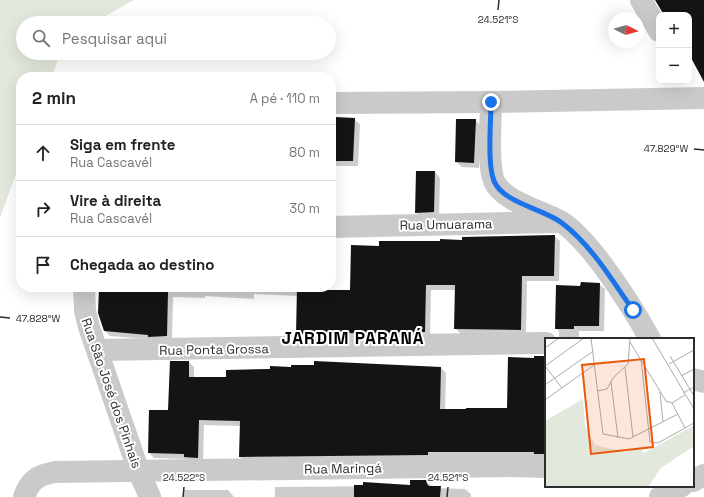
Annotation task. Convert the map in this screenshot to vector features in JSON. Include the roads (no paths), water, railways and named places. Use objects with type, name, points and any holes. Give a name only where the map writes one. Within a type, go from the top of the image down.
[{"type":"street","points":[[641,0],[656,27]]},
{"type":"street","points":[[336,103],[491,102],[696,92]]},
{"type":"street","points":[[491,102],[491,169],[494,182],[501,191],[511,198],[561,222],[594,255],[633,310],[649,338]]},
{"type":"street","name":"Rua Umuarama","points":[[336,227],[561,222]]},
{"type":"street","name":"Rua São José dos Pinhais","points":[[84,292],[85,311],[139,472],[150,497]]},
{"type":"street","name":"Rua Ponta Grossa","points":[[98,350],[545,343]]},
{"type":"street","points":[[694,379],[704,382]]},
{"type":"street","name":"Rua Maringá","points":[[24,497],[30,484],[40,475],[55,472],[139,472],[378,467],[545,467]]},
{"type":"street","points":[[694,473],[704,474]]},
{"type":"street","points":[[694,480],[704,474]]},
{"type":"street","points":[[660,497],[680,487]]},
{"type":"district","name":"JARDIM PARANÁ","points":[[353,338]]}]
